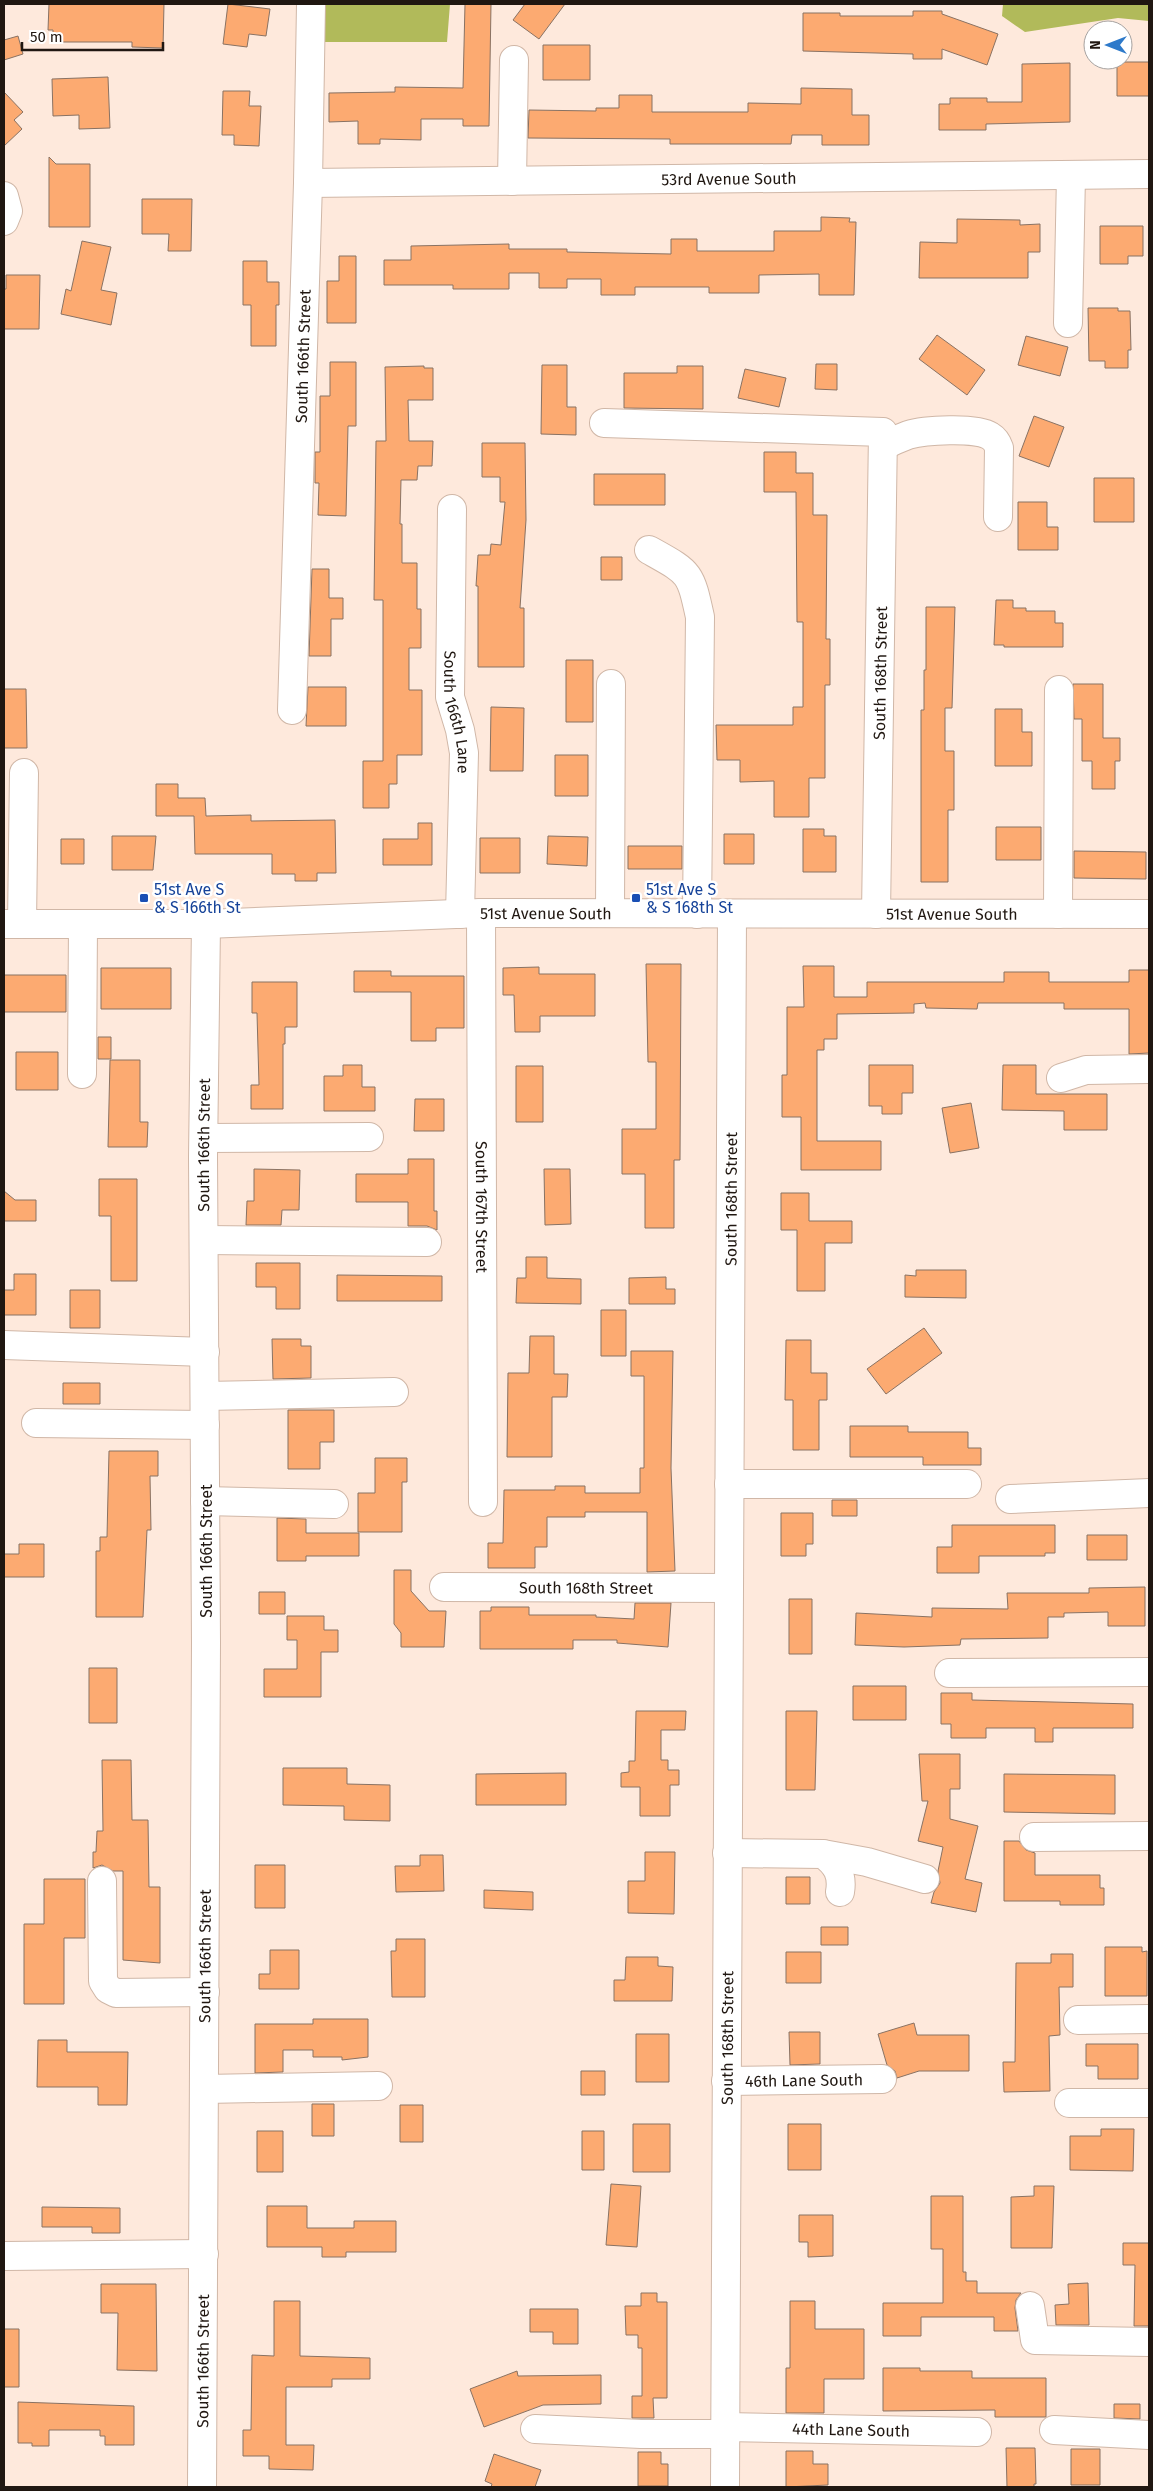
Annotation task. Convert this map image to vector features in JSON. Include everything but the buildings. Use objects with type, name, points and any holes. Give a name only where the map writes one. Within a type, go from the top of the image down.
[{"type":"street","name":"South 166th Street","points":[[292,710],[308,183],[311,4]]},
{"type":"street","points":[[512,181],[514,60]]},
{"type":"street","name":"53rd Avenue South","points":[[308,183],[1149,174]]},
{"type":"street","points":[[1068,323],[1071,176]]},
{"type":"street","points":[[4,196],[8,211],[4,221]]},
{"type":"street","points":[[604,423],[883,439],[924,432],[977,432],[989,435],[996,441],[999,448],[998,517]]},
{"type":"street","name":"South 168th Street","points":[[876,914],[883,439]]},
{"type":"street","name":"South 166th Lane","points":[[452,509],[450,697],[460,730],[464,753],[471,914]]},
{"type":"street","points":[[649,550],[685,570],[694,587],[700,617],[697,914]]},
{"type":"street","points":[[610,913],[612,684]]},
{"type":"street","points":[[1058,914],[1059,690]]},
{"type":"street","points":[[13,924],[24,773]]},
{"type":"street","name":"51st Avenue South","points":[[13,924],[206,924],[471,914],[1149,914]]},
{"type":"street","name":"South 167th Street","points":[[471,914],[484,1502]]},
{"type":"street","name":"South 168th Street","points":[[725,2487],[732,914]]},
{"type":"street","points":[[82,1074],[83,924]]},
{"type":"street","name":"South 166th Street","points":[[202,2487],[205,2089],[204,1240],[206,924]]},
{"type":"street","points":[[1061,1078],[1086,1070],[1149,1069]]},
{"type":"street","points":[[205,1138],[369,1137]]},
{"type":"street","points":[[204,1240],[427,1242]]},
{"type":"street","points":[[4,1345],[205,1352]]},
{"type":"street","points":[[205,1396],[394,1392]]},
{"type":"street","points":[[36,1423],[205,1425]]},
{"type":"street","points":[[729,1484],[967,1484]]},
{"type":"street","points":[[1010,1499],[1149,1493]]},
{"type":"street","points":[[205,1500],[334,1504]]},
{"type":"street","name":"South 168th Street","points":[[444,1587],[728,1588]]},
{"type":"street","points":[[949,1673],[1149,1672]]},
{"type":"street","points":[[1034,1837],[1149,1836]]},
{"type":"street","points":[[727,1853],[823,1854],[867,1862],[926,1880]]},
{"type":"street","points":[[823,1854],[833,1861],[838,1870],[841,1884],[840,1892]]},
{"type":"street","points":[[102,1881],[103,1981],[108,1989],[116,1993],[205,1992]]},
{"type":"street","points":[[1078,2020],[1149,2019]]},
{"type":"street","name":"46th Lane South","points":[[726,2081],[882,2079]]},
{"type":"street","points":[[205,2089],[378,2086]]},
{"type":"street","points":[[1069,2103],[1149,2103]]},
{"type":"street","points":[[4,2256],[204,2254]]},
{"type":"street","points":[[1030,2306],[1035,2340],[1149,2342]]},
{"type":"street","name":"44th Lane South","points":[[534,2429],[641,2434],[725,2431],[977,2432]]},
{"type":"street","points":[[1054,2430],[1149,2435]]},
{"type":"green space","points":[[324,4],[450,4],[447,42],[324,42]]},
{"type":"green space","points":[[1003,4],[1149,4],[1149,21],[1118,18],[1083,20],[1083,23],[1025,32],[1002,16]]},
{"type":"place","name":"51st Ave S & S 166th St","points":[[144,898]]},
{"type":"place","name":"51st Ave S & S 168th St","points":[[636,898]]}]
